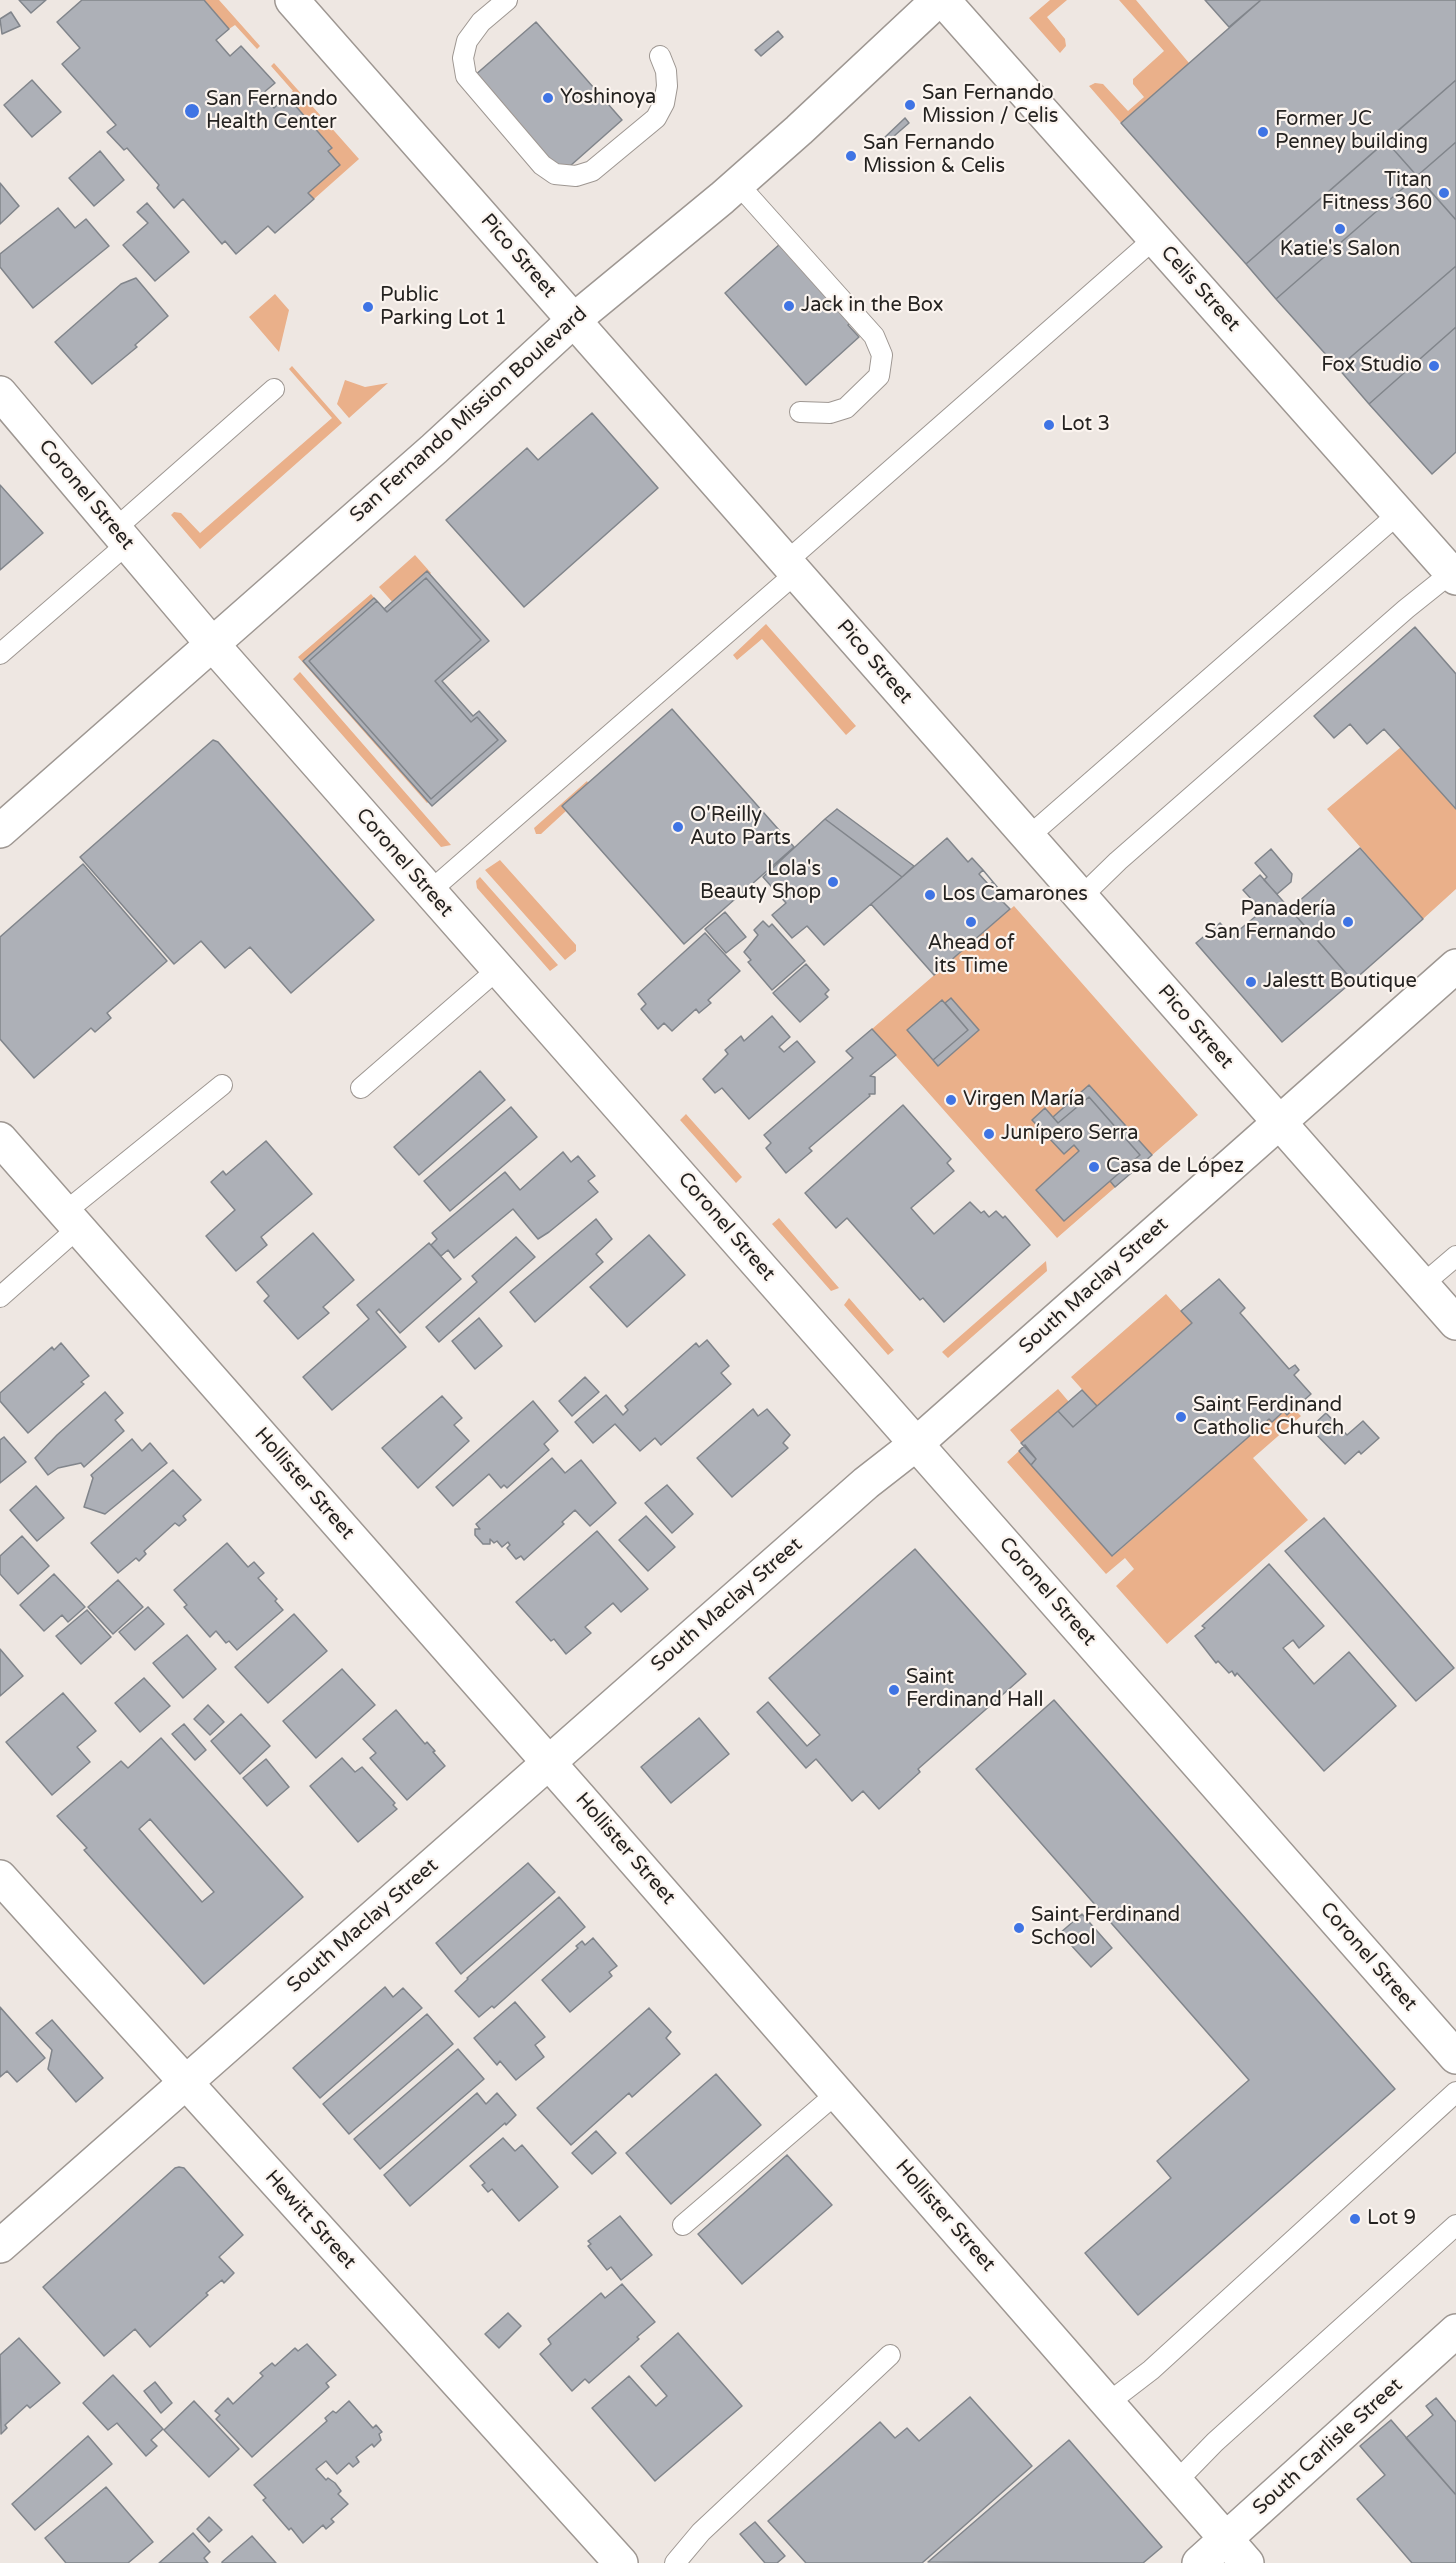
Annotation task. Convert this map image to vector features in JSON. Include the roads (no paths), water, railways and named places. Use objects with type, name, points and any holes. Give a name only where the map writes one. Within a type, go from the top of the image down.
[{"type":"street","name":"Pico Street","points":[[292,0],[1456,1323]]},
{"type":"street","name":"San Fernando Mission Boulevard","points":[[0,831],[434,449],[573,320],[800,130],[938,0]]},
{"type":"street","name":"Celis Street","points":[[943,0],[1454,576]]},
{"type":"street","name":"Coronel Street","points":[[0,393],[213,645],[429,892],[1456,2057]]},
{"type":"street","name":"South Maclay Street","points":[[0,2246],[866,1483],[916,1444],[1456,966]]},
{"type":"street","name":"Hollister Street","points":[[0,1139],[1237,2551]]},
{"type":"street","name":"Hewitt Street","points":[[0,1877],[621,2563]]},
{"type":"street","name":"South Carlisle Street","points":[[1199,2563],[1237,2551],[1456,2331]]},
{"type":"lane","points":[[507,0],[481,22],[467,41],[463,58],[466,76],[542,165],[555,174],[576,176],[592,171],[656,118],[664,104],[667,86],[666,71],[660,57]]},
{"type":"lane","points":[[738,184],[874,336],[882,355],[879,376],[842,411],[800,412]]},
{"type":"lane","points":[[429,892],[1155,238]]},
{"type":"lane","points":[[0,654],[274,389]]},
{"type":"lane","points":[[1028,837],[1398,514]]},
{"type":"lane","points":[[1081,897],[1118,861],[1406,609],[1454,576]]},
{"type":"lane","points":[[361,1088],[498,969]]},
{"type":"lane","points":[[0,1297],[71,1220],[222,1085]]},
{"type":"lane","points":[[1422,1285],[1456,1256]]},
{"type":"lane","points":[[1108,2403],[1151,2370],[1456,2092]]},
{"type":"lane","points":[[683,2225],[837,2093]]},
{"type":"lane","points":[[1176,2482],[1215,2442],[1456,2225]]},
{"type":"lane","points":[[675,2563],[701,2532],[890,2355]]},
{"type":"place","name":"Yoshinoya","points":[[548,98]]},
{"type":"place","name":"San Fernando Mission / Celis","points":[[910,105]]},
{"type":"place","name":"San Fernando Health Center","points":[[192,111]]},
{"type":"place","name":"Former JC Penney building","points":[[1263,132]]},
{"type":"place","name":"San Fernando Mission & Celis","points":[[851,156]]},
{"type":"place","name":"Titan Fitness 360","points":[[1444,193]]},
{"type":"place","name":"Katie's Salon","points":[[1340,229]]},
{"type":"place","name":"Jack in the Box","points":[[789,306]]},
{"type":"place","name":"Public Parking Lot 1","points":[[368,307]]},
{"type":"place","name":"Fox Studio","points":[[1434,366]]},
{"type":"place","name":"Lot 3","points":[[1049,425]]},
{"type":"place","name":"O'Reilly Auto Parts","points":[[678,827]]},
{"type":"place","name":"Lola's Beauty Shop","points":[[833,882]]},
{"type":"place","name":"Los Camarones","points":[[930,895]]},
{"type":"place","name":"Ahead of its Time","points":[[971,922]]},
{"type":"place","name":"Panadería San Fernando","points":[[1348,922]]},
{"type":"place","name":"Jalestt Boutique","points":[[1251,982]]},
{"type":"place","name":"Virgen María","points":[[951,1100]]},
{"type":"place","name":"Junípero Serra","points":[[989,1134]]},
{"type":"place","name":"Casa de López","points":[[1094,1167]]},
{"type":"place","name":"Saint Ferdinand Catholic Church","points":[[1181,1417]]},
{"type":"place","name":"Saint Ferdinand Hall","points":[[894,1690]]},
{"type":"place","name":"Saint Ferdinand School","points":[[1019,1928]]},
{"type":"place","name":"Lot 9","points":[[1355,2219]]}]
